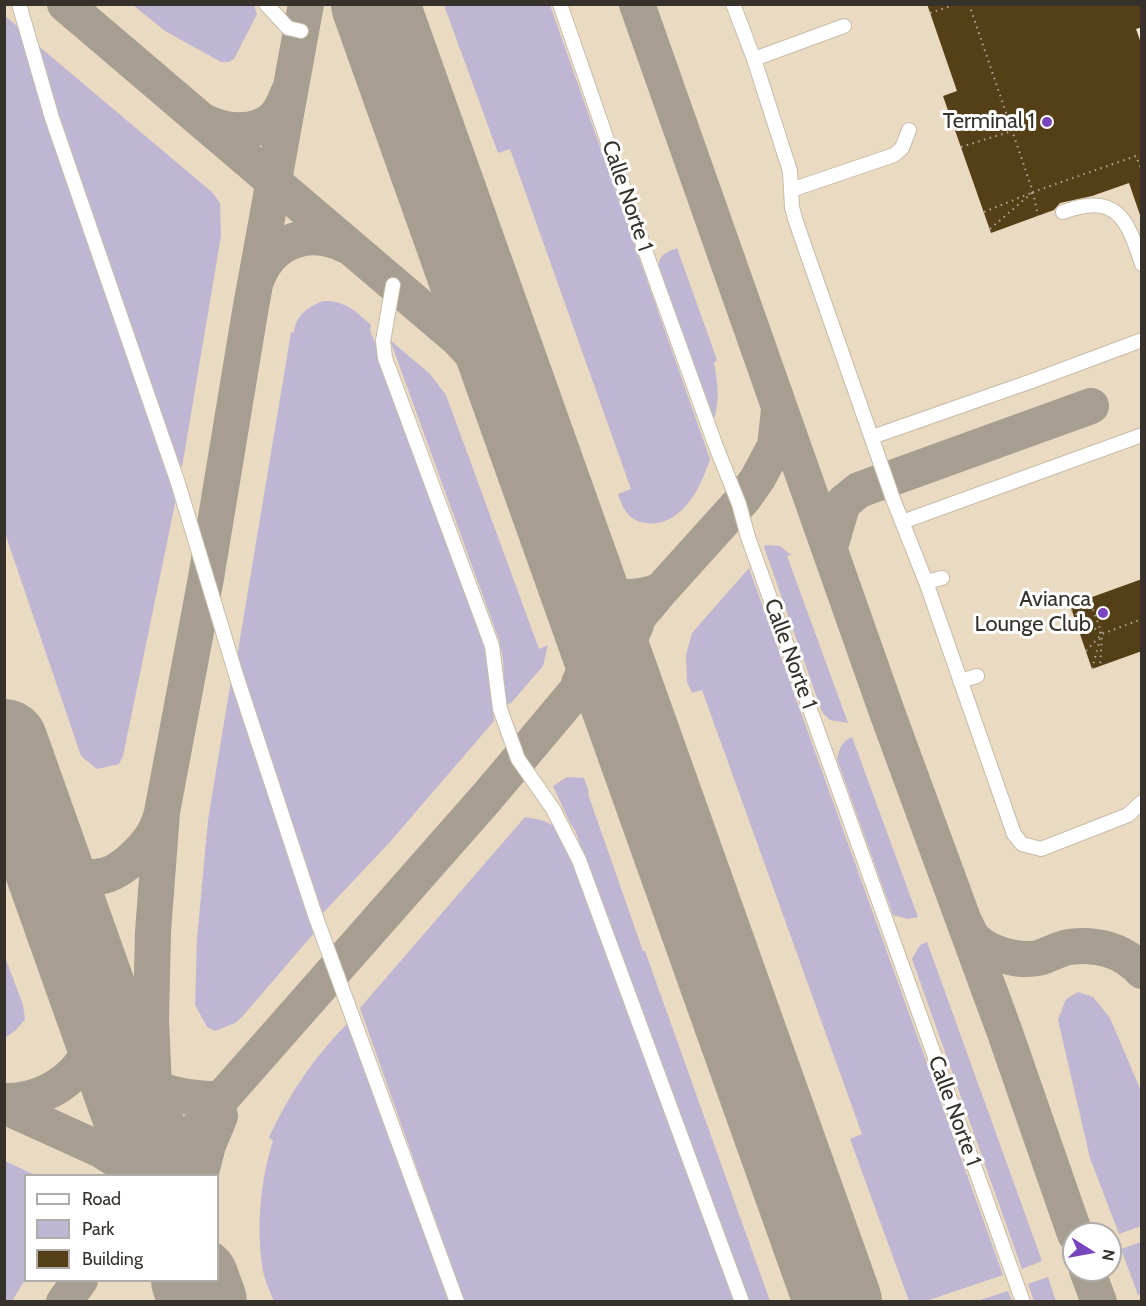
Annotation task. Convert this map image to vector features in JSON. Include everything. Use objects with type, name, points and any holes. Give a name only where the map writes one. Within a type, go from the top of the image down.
[{"type":"lane","points":[[19,4],[52,118],[177,480],[237,678],[315,915],[457,1302]]},
{"type":"lane","points":[[266,4],[288,28],[301,31]]},
{"type":"lane","name":"Calle Norte 1","points":[[560,4],[651,267],[739,504],[748,537],[1023,1302]]},
{"type":"lane","points":[[733,4],[754,59],[790,171],[796,222],[1014,834],[1022,844],[1041,849],[1135,816],[1142,802]]},
{"type":"lane","points":[[754,59],[844,26]]},
{"type":"lane","points":[[791,190],[894,155],[902,148],[909,130]]},
{"type":"lane","points":[[1063,212],[1091,204],[1104,206],[1118,214],[1135,244],[1142,264]]},
{"type":"lane","points":[[393,285],[383,340],[386,358],[492,646],[501,709],[511,739],[518,759],[553,809],[579,860],[742,1302]]},
{"type":"lane","points":[[872,437],[1142,340]]},
{"type":"lane","points":[[902,522],[1142,435]]},
{"type":"lane","points":[[926,582],[942,578]]},
{"type":"lane","points":[[960,681],[977,676]]},
{"type":"path","points":[[930,13],[957,4]]},
{"type":"path","points":[[969,4],[1033,192],[1038,216]]},
{"type":"path","points":[[961,147],[1012,131]]},
{"type":"path","points":[[984,212],[1033,192],[1136,156],[1142,171]]},
{"type":"path","points":[[990,229],[1033,192]]},
{"type":"path","points":[[1089,598],[1102,633],[1100,666]]},
{"type":"path","points":[[1071,610],[1102,633]]},
{"type":"path","points":[[1086,651],[1102,633],[1142,620]]},
{"type":"path","points":[[1092,669],[1102,633]]},
{"type":"shaded area","points":[[5,5],[1127,5],[1142,46],[1141,1301],[5,1302]]},
{"type":"green space","points":[[133,5],[254,5],[257,14],[234,59],[221,62],[165,31]]},
{"type":"green space","points":[[444,5],[550,5],[710,459],[701,482],[688,504],[669,519],[658,523],[639,522],[627,513],[622,504],[618,494],[631,489],[510,149],[498,153]]},
{"type":"green space","points":[[4,15],[18,27],[165,470],[177,494],[123,756],[119,764],[97,769],[81,756],[5,533]]},
{"type":"green space","points":[[35,43],[213,193],[220,203],[221,236],[182,467],[175,459]]},
{"type":"green space","points":[[677,248],[717,360],[714,363],[717,400],[713,422],[659,269],[663,255]]},
{"type":"green space","points":[[323,301],[343,304],[371,325],[370,330],[488,653],[494,721],[389,843],[323,913],[236,663],[291,333],[294,332],[297,321],[304,312]]},
{"type":"green space","points":[[390,340],[430,374],[446,395],[539,649],[548,645],[543,666],[511,703],[505,705],[503,659],[499,640]]},
{"type":"green space","points":[[766,545],[780,546],[791,555],[787,556],[848,723],[830,720],[822,712],[764,547]]},
{"type":"green space","points":[[749,568],[1003,1275],[926,1301],[909,1301],[850,1139],[862,1134],[702,690],[692,693],[687,682],[686,655],[692,633]]},
{"type":"green space","points":[[231,680],[313,918],[311,924],[314,933],[242,1017],[235,1023],[215,1031],[207,1027],[195,1005],[197,939],[208,820]]},
{"type":"green space","points":[[852,737],[918,917],[908,919],[893,915],[837,759],[845,741]]},
{"type":"green space","points":[[567,777],[584,778],[643,951],[645,951],[770,1301],[748,1301],[575,830],[553,786]]},
{"type":"green space","points":[[525,817],[544,821],[554,827],[569,854],[735,1301],[464,1301],[360,1008]]},
{"type":"green space","points":[[927,942],[1042,1261],[1022,1269],[912,959],[920,945]]},
{"type":"green space","points":[[5,957],[23,1005],[25,1019],[5,1038]]},
{"type":"green space","points":[[1078,992],[1093,997],[1110,1018],[1141,1091],[1141,1226],[1122,1233],[1122,1222],[1114,1222],[1090,1158],[1058,1020],[1066,999]]},
{"type":"green space","points":[[350,1021],[451,1301],[274,1301],[266,1283],[261,1255],[260,1205],[273,1141],[269,1137],[304,1075]]},
{"type":"green space","points":[[5,1161],[33,1174],[24,1174],[24,1282],[12,1301],[5,1301]]},
{"type":"green space","points":[[1141,1242],[1141,1294],[1138,1295],[1122,1249]]},
{"type":"green space","points":[[1048,1277],[1056,1301],[1034,1301],[1028,1284]]},
{"type":"green space","points":[[1008,1291],[1012,1301],[977,1301]]},
{"type":"building","name":"Terminal 1","points":[[927,4],[1142,4],[1142,27],[1136,29],[1142,46],[1142,215],[1140,215],[1129,183],[1092,196],[1060,203],[1054,210],[991,233],[943,96],[957,91]]},
{"type":"building","points":[[1142,579],[1142,651],[1092,669],[1070,605]]},
{"type":"taxiway","points":[[65,4],[457,338],[489,372],[529,434]]},
{"type":"taxiway","points":[[168,1174],[154,1088],[151,1019],[153,932],[162,812],[206,578],[250,312],[306,4]]},
{"type":"taxiway","points":[[637,4],[888,715],[1004,1030],[1071,1222]]},
{"type":"taxiway","points":[[203,121],[230,130],[250,130],[259,127],[275,117],[289,91]]},
{"type":"taxiway","points":[[257,279],[263,266],[272,255],[282,246],[294,241],[320,238],[347,246]]},
{"type":"taxiway","points":[[830,547],[843,503],[859,490],[1091,406]]},
{"type":"taxiway","points":[[161,1174],[221,1099],[488,796],[661,590],[744,498],[775,446],[779,410]]},
{"type":"taxiway","points":[[574,564],[583,594],[590,639],[589,654],[579,683]]},
{"type":"taxiway","points":[[574,564],[590,584],[612,595],[636,596],[661,590]]},
{"type":"taxiway","points":[[631,724],[625,674],[627,649],[636,625]]},
{"type":"taxiway","points":[[42,846],[74,872],[96,877],[108,875],[142,849],[153,834],[161,816]]},
{"type":"taxiway","points":[[4,823],[47,889],[75,944]]},
{"type":"taxiway","points":[[966,925],[971,936],[982,946],[1005,956],[1030,959],[1069,947],[1099,947],[1118,953],[1142,971]]},
{"type":"taxiway","points":[[4,1101],[24,1100],[42,1094],[73,1074],[85,1059],[93,1042],[97,1024],[97,1004]]},
{"type":"taxiway","points":[[115,1057],[139,1078],[163,1091],[189,1097],[221,1099]]},
{"type":"taxiway","points":[[4,1106],[99,1149],[140,1174]]},
{"type":"taxiway","points":[[201,1174],[208,1145],[220,1116]]},
{"type":"taxiway","points":[[64,1302],[79,1282]]},
{"type":"taxiway","points":[[1092,1282],[1099,1302]]},
{"type":"runway","points":[[375,4],[838,1302]]},
{"type":"runway","points":[[4,743],[157,1174]]},
{"type":"runway","points":[[196,1282],[203,1302]]},
{"type":"place","name":"Terminal 1","points":[[1047,122]]},
{"type":"place","name":"Avianca Lounge Club","points":[[1103,613]]}]
